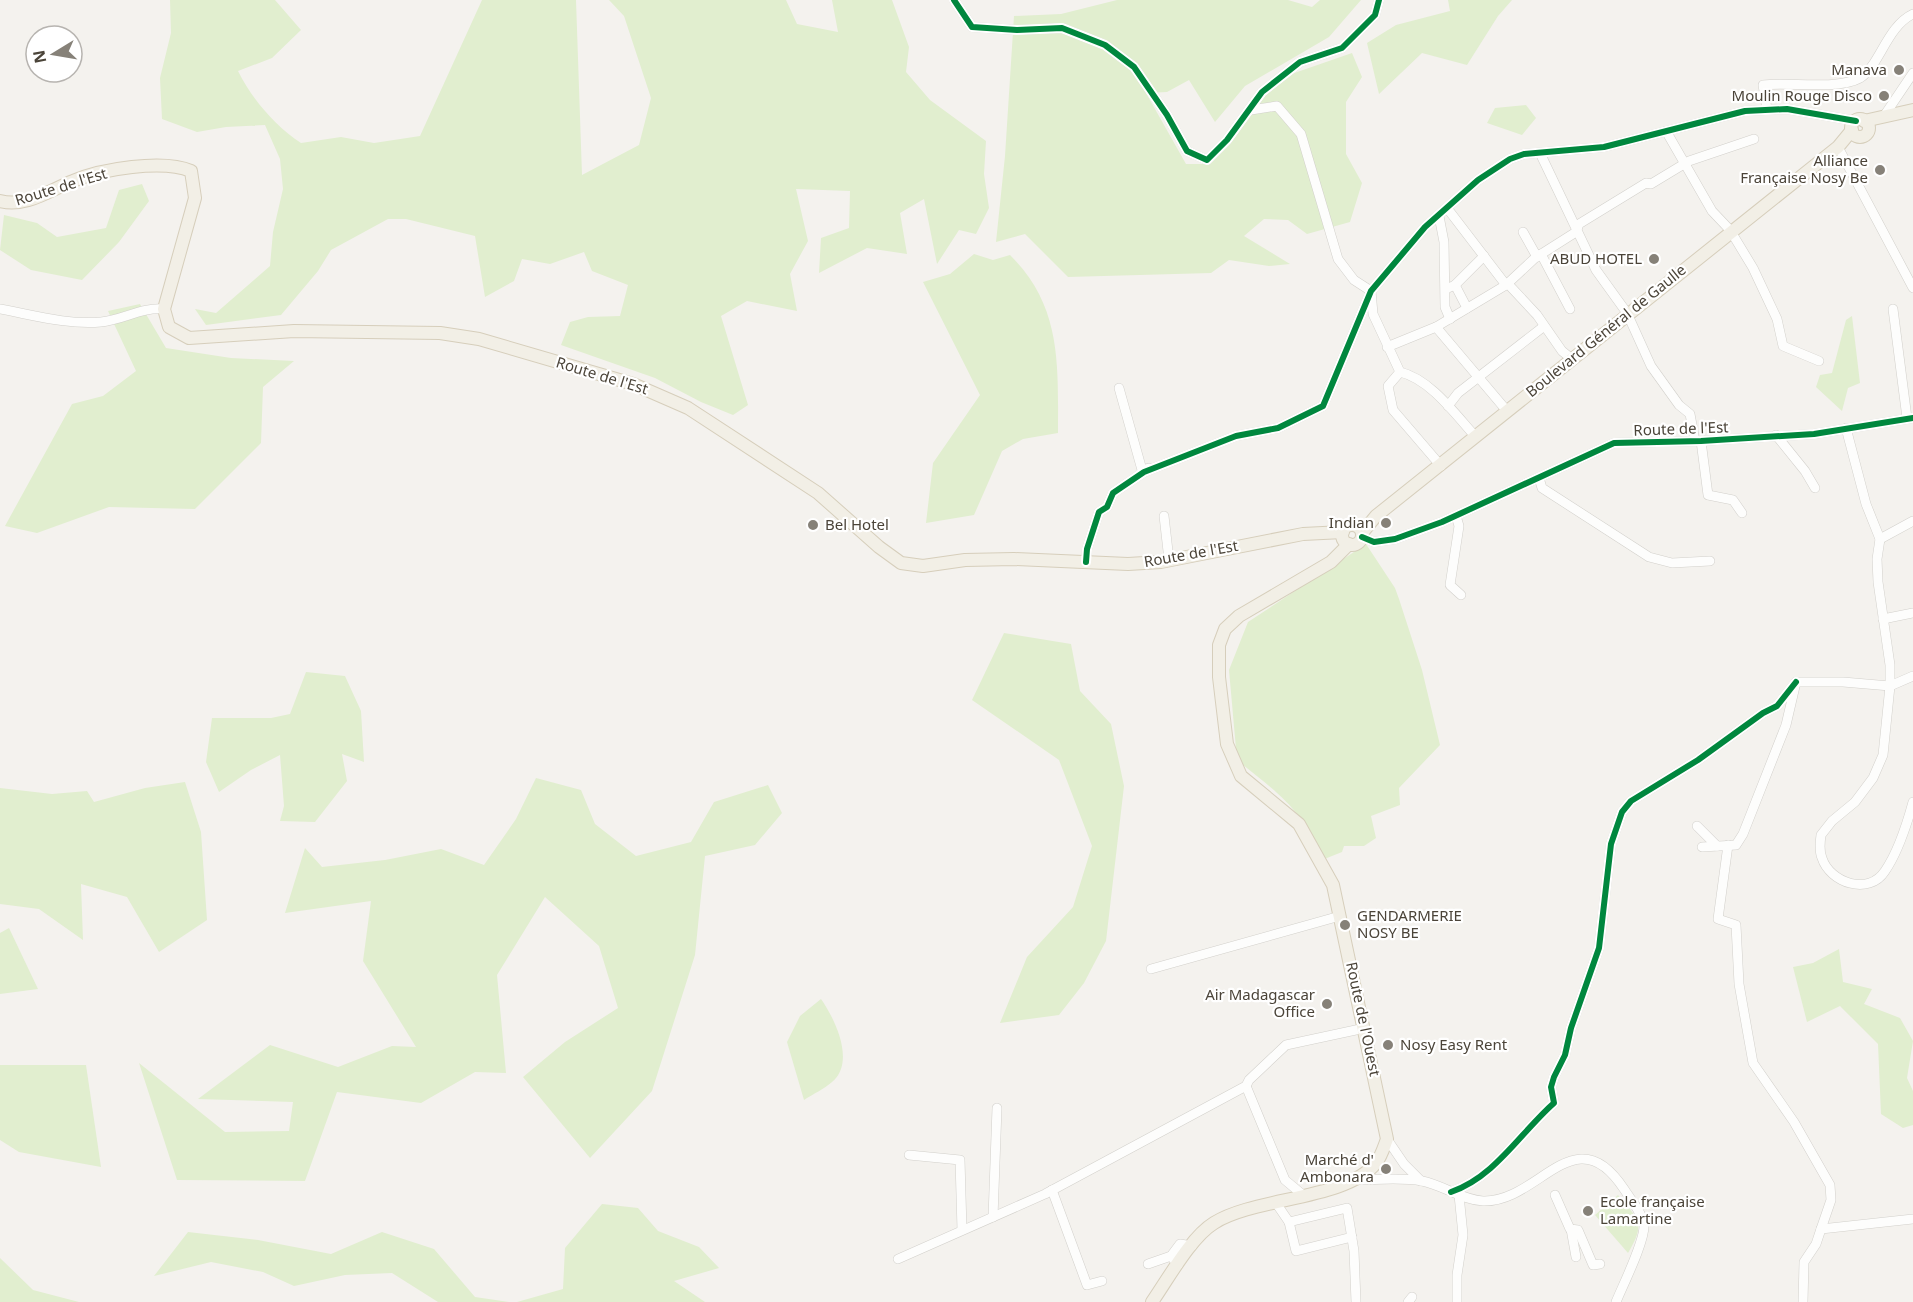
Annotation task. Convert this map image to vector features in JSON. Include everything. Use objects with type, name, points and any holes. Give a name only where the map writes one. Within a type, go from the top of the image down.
[{"type":"main road","name":"Boulevard Général de Gaulle","points":[[1355,533],[1865,124],[1913,110]]},
{"type":"main road","name":"Route de l'Est","points":[[0,201],[11,204],[57,191],[72,181],[123,169],[169,165],[190,171],[195,198],[164,309],[170,327],[189,338],[294,331],[440,333],[479,339],[633,384],[688,408],[819,493],[872,541],[901,563],[923,566],[965,560],[995,559],[1128,564],[1168,560],[1303,534],[1355,533]]},
{"type":"main road","name":"Route de l'Ouest","points":[[1355,533],[1338,555],[1239,616],[1225,629],[1218,659],[1227,744],[1240,776],[1299,824],[1333,885],[1387,1139]]},
{"type":"main road","points":[[1152,1302],[1174,1261],[1192,1246],[1204,1230],[1223,1218],[1354,1180],[1377,1162],[1387,1139]]},
{"type":"street","points":[[954,0],[972,27],[1017,30],[1062,28],[1105,45],[1134,67],[1167,115],[1187,151],[1207,160],[1227,140],[1262,92],[1300,62],[1342,48],[1375,15],[1379,0]]},
{"type":"street","points":[[1767,109],[1764,85],[1837,83],[1859,79],[1868,72],[1881,48],[1895,30],[1913,14]]},
{"type":"street","points":[[1119,388],[1142,470],[1236,436],[1278,428],[1323,406],[1371,291],[1415,238],[1496,167],[1524,154],[1604,147],[1707,119],[1767,109],[1787,110],[1865,124],[1913,73]]},
{"type":"street","points":[[1251,110],[1277,106],[1302,134],[1338,259],[1354,280],[1371,291]]},
{"type":"street","points":[[1666,131],[1684,166],[1712,211],[1730,230],[1753,268],[1778,320],[1783,346],[1819,361]]},
{"type":"street","points":[[1387,347],[1436,327],[1506,285],[1539,256],[1576,232],[1579,224],[1646,183],[1652,184],[1697,158],[1754,138]]},
{"type":"street","points":[[1841,144],[1913,288]]},
{"type":"street","points":[[1539,153],[1576,232],[1588,249],[1596,270],[1627,314],[1651,366],[1679,405],[1690,414],[1698,441],[1708,495],[1733,500],[1742,513]]},
{"type":"street","points":[[1447,208],[1506,285],[1509,285],[1537,315],[1543,327],[1562,351],[1572,359]]},
{"type":"street","points":[[1439,216],[1450,287],[1444,307],[1450,319]]},
{"type":"street","points":[[1523,232],[1570,309]]},
{"type":"street","points":[[1450,287],[1484,256]]},
{"type":"street","points":[[1450,287],[1467,308]]},
{"type":"street","points":[[1371,291],[1373,314],[1400,372],[1408,374],[1448,406],[1475,436]]},
{"type":"street","points":[[0,309],[69,322],[103,322],[148,308],[164,309]]},
{"type":"street","points":[[1893,309],[1910,418]]},
{"type":"street","points":[[1436,327],[1506,411]]},
{"type":"street","points":[[1448,406],[1458,393],[1543,327]]},
{"type":"street","points":[[1400,372],[1388,386],[1393,410],[1441,466]]},
{"type":"street","name":"Route de l'Est","points":[[1355,533],[1374,542],[1395,539],[1455,516],[1614,443],[1698,441],[1776,435],[1846,429],[1910,418]]},
{"type":"street","points":[[1846,429],[1866,504],[1880,539],[1877,559],[1882,619],[1890,665],[1890,686],[1883,755],[1873,778],[1856,802],[1832,821],[1821,835],[1822,860],[1835,876],[1849,885],[1870,883],[1884,873],[1913,802]]},
{"type":"street","points":[[1776,435],[1805,471],[1815,488]]},
{"type":"street","points":[[1086,562],[1087,549],[1099,512],[1107,507],[1113,493],[1157,465]]},
{"type":"street","points":[[1526,483],[1539,478],[1542,488],[1649,557],[1672,563],[1710,561]]},
{"type":"street","points":[[1164,516],[1168,560]]},
{"type":"street","points":[[1455,516],[1459,525],[1450,585],[1461,595]]},
{"type":"street","points":[[1880,539],[1913,521]]},
{"type":"street","points":[[1882,619],[1913,613]]},
{"type":"street","points":[[1796,682],[1843,682],[1890,686],[1913,676]]},
{"type":"street","points":[[1702,848],[1736,845],[1743,834],[1786,724],[1796,682]]},
{"type":"street","points":[[1455,1193],[1469,1186],[1489,1169],[1554,1103],[1551,1087],[1565,1055],[1570,1028],[1599,948],[1611,844],[1616,824],[1626,806],[1698,760],[1763,713],[1777,706],[1796,682]]},
{"type":"street","points":[[1696,826],[1717,846]]},
{"type":"street","points":[[1728,845],[1718,919],[1736,925],[1739,984],[1753,1063],[1794,1122],[1830,1185],[1831,1200],[1816,1244],[1804,1262],[1801,1297],[1803,1302]]},
{"type":"street","points":[[1151,969],[1340,916]]},
{"type":"street","points":[[898,1259],[1052,1190],[1246,1086],[1249,1080],[1286,1045],[1365,1028]]},
{"type":"street","points":[[1246,1086],[1280,1170],[1286,1180],[1303,1195]]},
{"type":"street","points":[[993,1217],[997,1108]]},
{"type":"street","points":[[1387,1139],[1404,1164],[1421,1181]]},
{"type":"street","points":[[909,1155],[960,1160],[962,1230]]},
{"type":"street","points":[[1354,1180],[1421,1181],[1482,1201],[1504,1199],[1571,1160],[1585,1158],[1605,1167],[1621,1184],[1637,1208],[1644,1225],[1642,1240],[1616,1302]]},
{"type":"street","points":[[1052,1190],[1087,1285],[1102,1281]]},
{"type":"street","points":[[1455,1193],[1463,1235],[1456,1275],[1457,1302]]},
{"type":"street","points":[[1555,1195],[1571,1229],[1573,1257]]},
{"type":"street","points":[[1276,1203],[1289,1222],[1296,1251],[1352,1236]]},
{"type":"street","points":[[1289,1222],[1347,1208],[1352,1236],[1356,1302]]},
{"type":"street","points":[[1821,1228],[1913,1219]]},
{"type":"street","points":[[1571,1229],[1578,1230],[1593,1265],[1600,1264]]},
{"type":"street","points":[[1148,1264],[1174,1261]]},
{"type":"green space","points":[[170,0],[275,0],[301,30],[272,58],[238,71],[250,92],[273,120],[301,143],[341,137],[374,143],[420,136],[482,0],[576,0],[582,175],[639,145],[651,98],[624,16],[609,0],[786,0],[797,24],[838,32],[832,0],[892,0],[909,47],[906,72],[930,100],[986,141],[984,174],[989,208],[976,234],[959,230],[937,264],[924,199],[900,213],[907,254],[867,248],[819,273],[821,238],[849,228],[850,191],[796,189],[808,241],[790,274],[797,311],[747,301],[721,316],[748,405],[733,415],[701,402],[655,378],[561,345],[570,322],[588,317],[620,316],[628,285],[592,271],[584,252],[550,264],[522,259],[514,281],[485,297],[475,236],[406,219],[388,219],[331,250],[318,271],[281,315],[206,325],[195,309],[216,313],[270,266],[273,232],[283,189],[280,159],[265,125],[226,127],[197,132],[162,119],[160,78],[171,33]]},
{"type":"green space","points":[[1117,0],[1288,0],[1312,7],[1320,0],[1361,0],[1329,37],[1245,86],[1215,122],[1189,80],[1167,92],[1146,93],[1186,164],[1210,164],[1229,145],[1277,79],[1352,53],[1362,77],[1346,102],[1346,154],[1362,183],[1350,222],[1307,234],[1288,220],[1264,219],[1244,236],[1290,264],[1269,266],[1229,260],[1211,273],[1068,277],[1025,234],[996,242],[1005,156],[1014,16],[1061,14]]},
{"type":"green space","points":[[1448,0],[1512,0],[1498,16],[1467,65],[1422,53],[1379,94],[1367,43],[1396,25],[1450,11]]},
{"type":"green space","points":[[1526,105],[1536,118],[1522,135],[1487,123],[1495,108]]},
{"type":"green space","points":[[142,184],[149,201],[119,242],[82,280],[31,270],[0,250],[4,215],[37,223],[57,237],[106,228],[119,190]]},
{"type":"green space","points":[[974,254],[993,260],[1010,255],[1027,275],[1039,295],[1054,338],[1057,360],[1058,433],[1023,439],[1002,451],[974,515],[926,523],[933,463],[980,395],[923,282],[950,274]]},
{"type":"green space","points":[[140,304],[166,348],[231,358],[294,361],[263,387],[261,443],[195,509],[109,507],[37,533],[5,526],[72,404],[103,396],[136,371],[108,311]]},
{"type":"green space","points":[[1852,316],[1860,383],[1848,388],[1842,411],[1816,387],[1820,375],[1832,373],[1846,320]]},
{"type":"green space","points":[[1366,544],[1395,588],[1422,670],[1440,745],[1399,788],[1400,805],[1371,816],[1376,838],[1364,846],[1344,846],[1342,852],[1322,860],[1306,827],[1288,803],[1237,760],[1229,670],[1248,622]]},
{"type":"green space","points":[[1004,633],[1071,644],[1080,691],[1111,724],[1124,786],[1106,941],[1084,983],[1059,1015],[1000,1023],[1027,957],[1073,907],[1092,846],[1059,760],[972,700]]},
{"type":"green space","points":[[306,672],[345,676],[361,711],[364,762],[342,754],[347,781],[315,822],[280,821],[284,806],[280,755],[251,770],[219,792],[206,762],[212,718],[271,718],[290,714]]},
{"type":"green space","points":[[536,778],[581,790],[595,824],[636,856],[691,842],[714,802],[768,785],[782,813],[755,845],[705,856],[695,955],[652,1091],[590,1158],[523,1077],[565,1042],[618,1008],[599,946],[545,897],[497,975],[506,1073],[475,1072],[421,1103],[337,1092],[305,1181],[177,1180],[139,1063],[225,1132],[289,1131],[293,1102],[198,1099],[270,1045],[338,1067],[392,1046],[416,1047],[363,961],[371,901],[285,913],[305,848],[322,867],[385,860],[441,849],[484,865],[516,819]]},
{"type":"green space","points":[[185,782],[201,832],[207,920],[159,952],[127,897],[81,884],[83,940],[39,909],[0,904],[0,788],[52,794],[87,791],[94,802],[145,788]]},
{"type":"green space","points":[[9,928],[38,989],[0,994],[0,933]]},
{"type":"green space","points":[[1839,949],[1843,982],[1872,989],[1864,1004],[1900,1018],[1913,1041],[1907,1078],[1913,1091],[1913,1125],[1903,1128],[1881,1114],[1878,1044],[1840,1006],[1807,1022],[1793,967],[1813,963]]},
{"type":"green space","points":[[821,999],[841,1040],[842,1063],[839,1074],[832,1082],[804,1100],[787,1042],[800,1016]]},
{"type":"green space","points":[[0,1065],[86,1065],[101,1167],[19,1152],[0,1140]]},
{"type":"green space","points":[[1618,1195],[1638,1222],[1637,1235],[1628,1253],[1595,1215]]},
{"type":"green space","points":[[602,1204],[638,1208],[658,1231],[699,1247],[719,1268],[674,1281],[705,1302],[517,1302],[563,1289],[565,1248]]},
{"type":"green space","points":[[188,1232],[258,1240],[331,1254],[382,1232],[434,1249],[475,1297],[509,1302],[438,1302],[392,1273],[345,1275],[294,1286],[263,1272],[211,1262],[154,1276]]},
{"type":"green space","points":[[0,1258],[33,1290],[79,1302],[0,1302]]},
{"type":"cycle path","points":[[954,0],[972,27],[1017,30],[1062,28],[1105,45],[1134,67],[1167,115],[1187,151],[1207,160],[1227,140],[1262,92],[1300,62],[1342,48],[1375,15],[1379,0]]},
{"type":"cycle path","points":[[1086,562],[1087,549],[1099,512],[1107,507],[1113,493],[1144,472],[1236,436],[1278,428],[1323,406],[1371,291],[1425,227],[1478,180],[1510,159],[1524,154],[1604,147],[1745,111],[1787,109],[1856,121]]},
{"type":"cycle path","points":[[1362,537],[1374,542],[1395,539],[1442,522],[1614,443],[1701,441],[1814,434],[1913,418]]},
{"type":"cycle path","points":[[1451,1192],[1467,1185],[1494,1165],[1554,1103],[1551,1087],[1565,1055],[1571,1028],[1599,948],[1611,844],[1622,812],[1631,801],[1698,760],[1763,713],[1777,706],[1796,682]]},
{"type":"place","name":"Manava","points":[[1899,70]]},
{"type":"place","name":"Moulin Rouge Disco","points":[[1884,96]]},
{"type":"place","name":"Alliance Française Nosy Be","points":[[1880,170]]},
{"type":"place","name":"ABUD HOTEL","points":[[1654,259]]},
{"type":"place","name":"Indian","points":[[1386,523]]},
{"type":"place","name":"Bel Hotel","points":[[813,525]]},
{"type":"place","name":"GENDARMERIE NOSY BE","points":[[1345,925]]},
{"type":"place","name":"Air Madagascar Office","points":[[1327,1004]]},
{"type":"place","name":"Nosy Easy Rent","points":[[1388,1045]]},
{"type":"place","name":"Marché d' Ambonara","points":[[1386,1169]]},
{"type":"place","name":"Ecole française Lamartine","points":[[1588,1211]]}]
